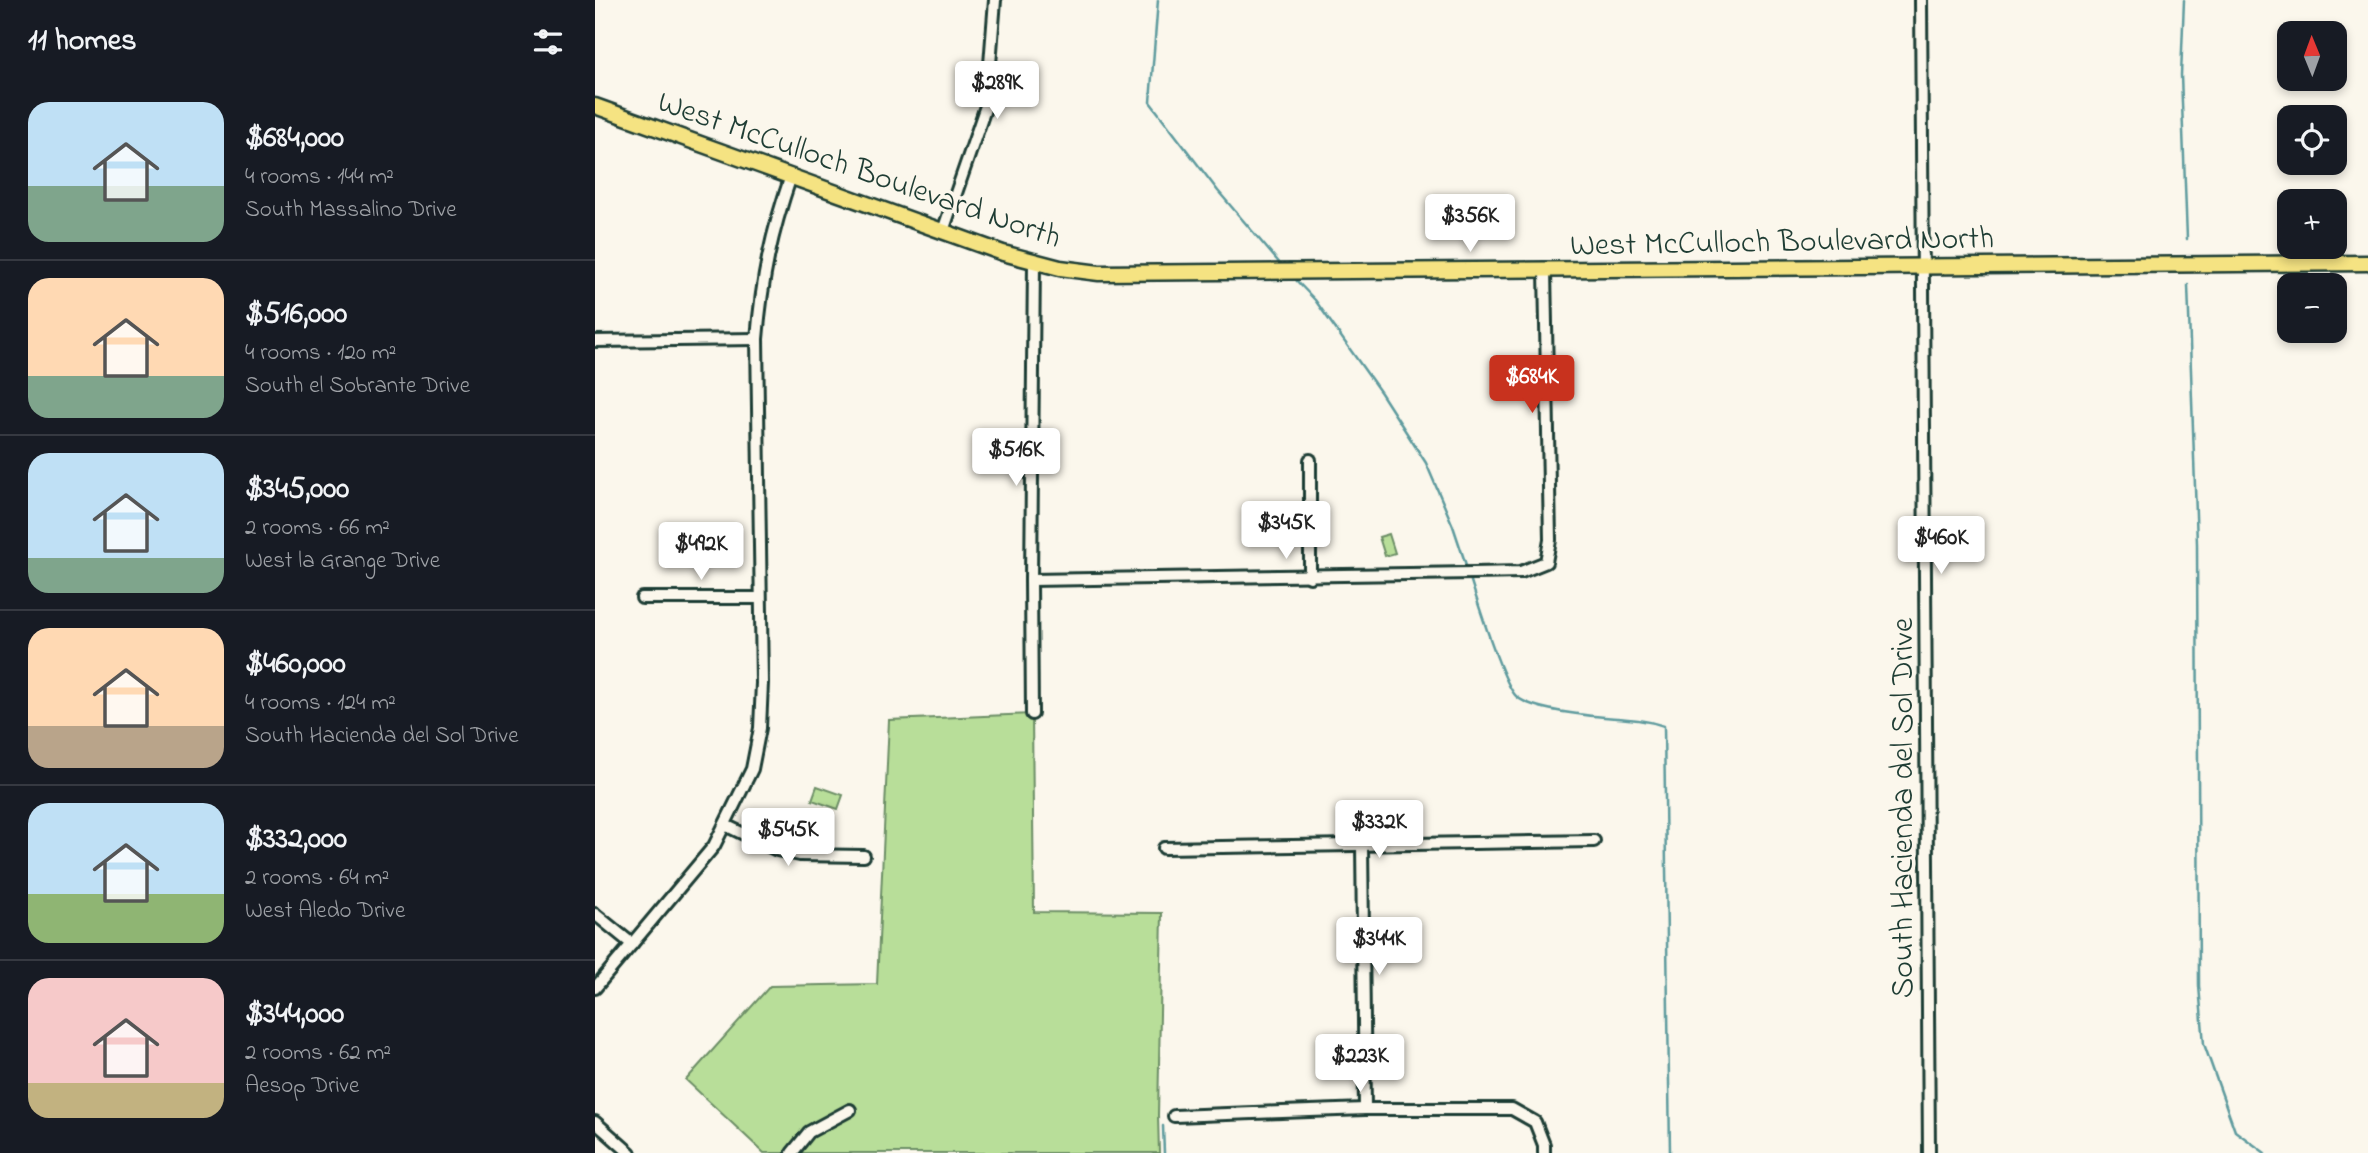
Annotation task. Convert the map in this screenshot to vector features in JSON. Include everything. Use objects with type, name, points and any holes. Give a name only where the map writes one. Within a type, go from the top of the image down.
[{"type":"main road","name":"West McCulloch Boulevard North","points":[[595,106],[943,231],[1034,262],[1079,271],[1119,274],[2368,263]]},
{"type":"street","points":[[943,231],[987,103],[995,0]]},
{"type":"street","name":"South Hacienda del Sol Drive","points":[[1921,0],[1929,1153]]},
{"type":"street","points":[[595,988],[714,846],[752,769],[760,728],[762,683],[757,339],[761,284],[772,233],[791,176]]},
{"type":"street","points":[[1032,714],[1034,262]]},
{"type":"street","points":[[1031,580],[1521,572],[1546,562],[1550,540],[1545,270]]},
{"type":"street","points":[[595,341],[757,339]]},
{"type":"street","points":[[1310,460],[1310,577]]},
{"type":"street","points":[[642,598],[759,598]]},
{"type":"street","points":[[725,825],[777,850],[800,855],[864,856]]},
{"type":"street","points":[[1164,848],[1594,841]]},
{"type":"street","points":[[1362,845],[1365,1110]]},
{"type":"street","points":[[595,914],[632,944]]},
{"type":"street","points":[[1174,1116],[1512,1109],[1535,1122],[1544,1145],[1544,1153]]},
{"type":"street","points":[[792,1153],[809,1132],[850,1110]]},
{"type":"street","points":[[595,1122],[630,1153]]},
{"type":"green space","points":[[1389,534],[1395,553],[1385,556],[1379,537]]},
{"type":"green space","points":[[1032,714],[1034,912],[1162,913],[1159,1153],[764,1153],[686,1080],[770,986],[877,984],[889,720]]},
{"type":"green space","points":[[817,786],[843,795],[838,809],[812,800]]},
{"type":"waterway","points":[[1158,0],[1150,102],[1218,191],[1282,266]]},
{"type":"waterway","points":[[2184,0],[2181,75],[2187,239]]},
{"type":"waterway","points":[[1292,276],[1315,300],[1381,393],[1426,463],[1453,526],[1467,568]]},
{"type":"waterway","points":[[2188,285],[2197,544],[2199,986],[2204,1044],[2235,1131],[2265,1153]]},
{"type":"waterway","points":[[1470,578],[1498,660],[1517,697],[1531,704],[1569,713],[1664,726],[1670,1153]]},
{"type":"waterway","points":[[1163,1126],[1164,1153]]}]
